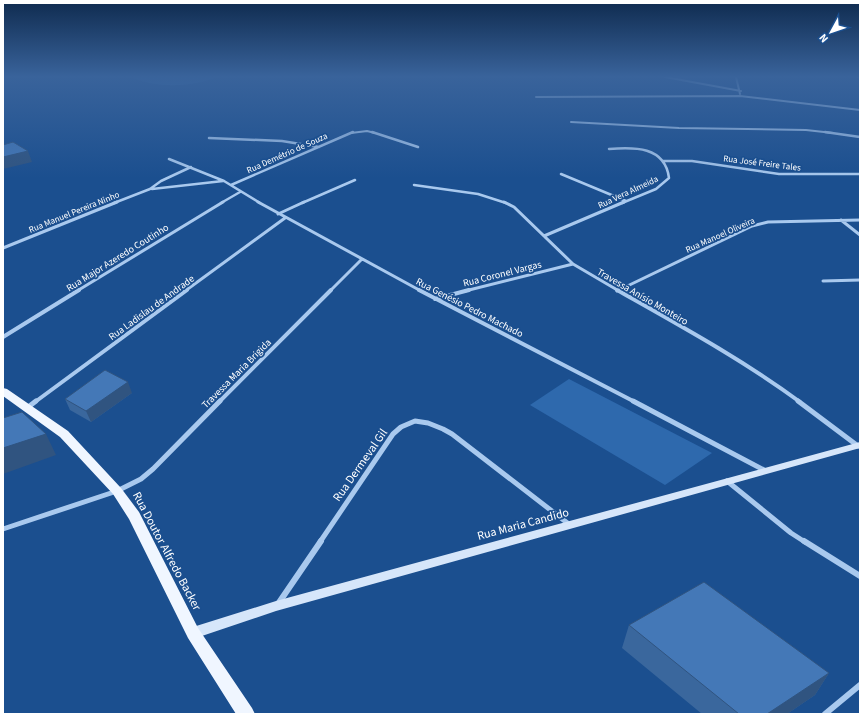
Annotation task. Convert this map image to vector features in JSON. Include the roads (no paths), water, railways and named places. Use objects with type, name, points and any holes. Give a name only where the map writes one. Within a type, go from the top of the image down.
[{"type":"main road","name":"Rua Doutor Alfredo Backer","points":[[3,391],[64,434],[117,491],[134,516],[193,633],[246,714]]},
{"type":"street","points":[[571,122],[685,128],[790,130],[860,137]]},
{"type":"street","name":"Rua Demétrio de Souza","points":[[231,185],[347,134],[362,131],[418,147]]},
{"type":"street","points":[[209,138],[282,141],[319,147]]},
{"type":"street","name":"Rua Vera Almeida","points":[[544,236],[656,189],[669,178],[667,168],[663,160],[652,153],[631,148],[609,149]]},
{"type":"street","name":"Rua Genésio Pedro Machado","points":[[168,159],[224,181],[278,214],[361,260],[764,470]]},
{"type":"street","name":"Rua José Freire Tales","points":[[663,160],[692,161],[779,174],[860,174]]},
{"type":"street","name":"Rua Manuel Pereira Ninho","points":[[3,248],[150,189],[161,181],[191,167]]},
{"type":"street","points":[[561,174],[626,201]]},
{"type":"street","points":[[278,214],[355,180]]},
{"type":"street","name":"Rua Manuel Pereira Ninho","points":[[150,189],[224,181]]},
{"type":"street","name":"Travessa Anísio Monteiro","points":[[414,185],[504,201],[524,215],[573,264],[617,291],[678,324],[753,370],[859,445]]},
{"type":"street","name":"Rua Major Azeredo Coutinho","points":[[3,338],[240,192]]},
{"type":"street","name":"Rua Ladislau de Andrade","points":[[26,408],[285,218]]},
{"type":"street","points":[[841,220],[860,235]]},
{"type":"street","name":"Rua Manoel Oliveira","points":[[617,291],[752,226],[768,222],[860,220]]},
{"type":"street","name":"Travessa Maria Brigida","points":[[3,529],[117,491],[141,479],[153,469],[361,260]]},
{"type":"street","name":"Rua Coronel Vargas","points":[[435,299],[573,264]]},
{"type":"street","points":[[823,281],[860,280]]},
{"type":"street","name":"Rua Dermeval Gil","points":[[276,606],[393,434],[402,425],[416,421],[432,423],[452,434],[570,525]]},
{"type":"street","name":"Rua Maria Candido","points":[[193,633],[276,606],[859,445]]},
{"type":"street","points":[[727,481],[791,533],[860,576]]},
{"type":"street","points":[[825,714],[860,685]]}]
